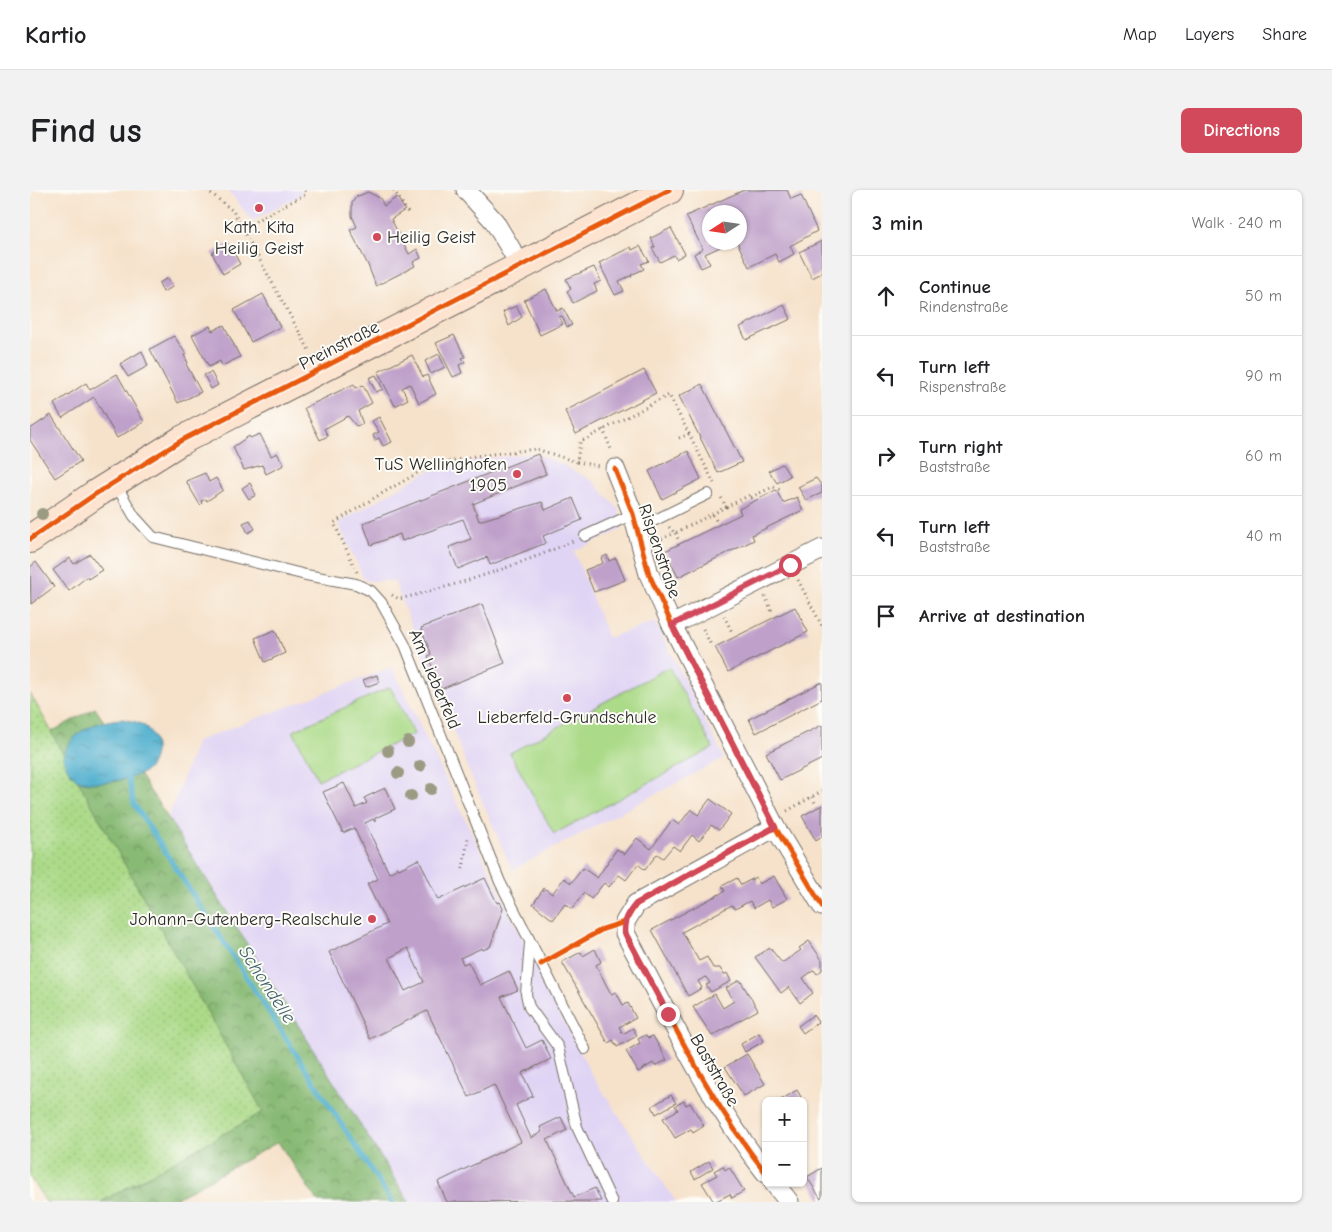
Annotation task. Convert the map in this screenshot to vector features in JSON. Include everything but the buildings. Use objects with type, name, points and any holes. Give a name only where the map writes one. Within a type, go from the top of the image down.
[{"type":"street","points":[[466,190],[494,222],[521,266]]},
{"type":"street","name":"Preinstraße","points":[[30,538],[114,482],[182,440],[669,190]]},
{"type":"street","name":"Rispenstraße","points":[[615,469],[635,522],[649,574],[672,625],[778,820],[822,906]]},
{"type":"street","points":[[672,625],[822,549]]},
{"type":"street","name":"Baststraße","points":[[762,1167],[744,1144],[699,1074],[625,933],[625,922],[636,904],[778,820]]},
{"type":"street","points":[[777,1187],[789,1202]]},
{"type":"lane","name":"Am Lieberfeld","points":[[114,482],[134,516],[153,537],[271,567],[360,585],[370,591],[381,602],[405,645],[479,833],[530,943],[585,1049]]},
{"type":"lane","points":[[586,536],[635,522],[708,494]]},
{"type":"lane","points":[[530,943],[526,994],[530,1007],[558,1047],[578,1126],[612,1202]]},
{"type":"path","points":[[207,190],[233,212],[320,369]]},
{"type":"path","points":[[242,228],[306,194],[305,190]]},
{"type":"path","points":[[394,190],[408,213]]},
{"type":"path","points":[[586,536],[534,558],[399,599],[384,590],[360,585],[334,523],[379,494],[430,466],[466,458],[536,449],[577,462],[580,442],[669,396],[689,434]]},
{"type":"path","points":[[603,429],[611,447],[615,469]]},
{"type":"path","points":[[726,507],[750,495],[752,498],[773,487],[783,491]]},
{"type":"path","points":[[713,514],[717,522]]},
{"type":"path","points":[[650,544],[675,533],[679,541]]},
{"type":"path","points":[[796,575],[822,626]]},
{"type":"path","points":[[762,591],[773,614]]},
{"type":"path","points":[[722,611],[732,634]]},
{"type":"path","points":[[703,629],[712,647]]},
{"type":"path","points":[[778,820],[822,791]]},
{"type":"path","points":[[812,797],[817,806]]},
{"type":"path","points":[[462,869],[464,856]]},
{"type":"shaded area","name":"Kath. Kita Heilig Geist","points":[[228,190],[301,191],[299,196],[252,221]]},
{"type":"shaded area","name":"Lieberfeld-Grundschule","points":[[533,453],[555,461],[593,481],[619,510],[623,529],[574,551],[608,638],[655,622],[724,758],[512,870],[467,766],[394,581],[365,581],[338,523],[432,469],[477,460]]},
{"type":"shaded area","name":"Johann-Gutenberg-Realschule","points":[[392,667],[538,971],[592,1075],[676,1202],[409,1202],[168,818],[197,741]]},
{"type":"green space","points":[[669,667],[713,748],[554,834],[510,753]]},
{"type":"green space","points":[[390,687],[414,734],[318,780],[293,731]]},
{"type":"green space","points":[[30,693],[264,1112],[101,1202],[46,1202],[30,1177]]},
{"type":"green space","points":[[95,708],[168,818],[409,1202],[318,1202],[278,1142],[169,1202],[101,1202],[263,1112],[51,732]]},
{"type":"water","points":[[122,719],[142,724],[151,733],[155,750],[150,767],[140,774],[113,782],[93,783],[75,778],[63,758],[72,740],[78,734],[94,725]]},
{"type":"waterway","name":"Schondelle","points":[[128,778],[134,804],[392,1202]]},
{"type":"cycle path","points":[[30,539],[94,495],[182,440],[669,190]]},
{"type":"cycle path","points":[[615,469],[633,514],[649,574],[672,625],[775,827],[822,906]]},
{"type":"cycle path","points":[[762,1168],[726,1116],[690,1056],[625,933],[625,922],[636,904],[775,827]]},
{"type":"cycle path","points":[[541,964],[603,929],[625,922]]},
{"type":"place","name":"Kath. Kita Heilig Geist","points":[[259,208]]},
{"type":"place","name":"Heilig Geist","points":[[377,237]]},
{"type":"place","name":"TuS Wellinghofen 1905","points":[[517,474]]},
{"type":"place","name":"Lieberfeld-Grundschule","points":[[567,698]]},
{"type":"place","name":"Johann-Gutenberg-Realschule","points":[[372,919]]},
{"type":"route","points":[[668,1014],[625,933],[625,922],[628,912],[636,904],[775,827],[672,625],[790,565]]}]
